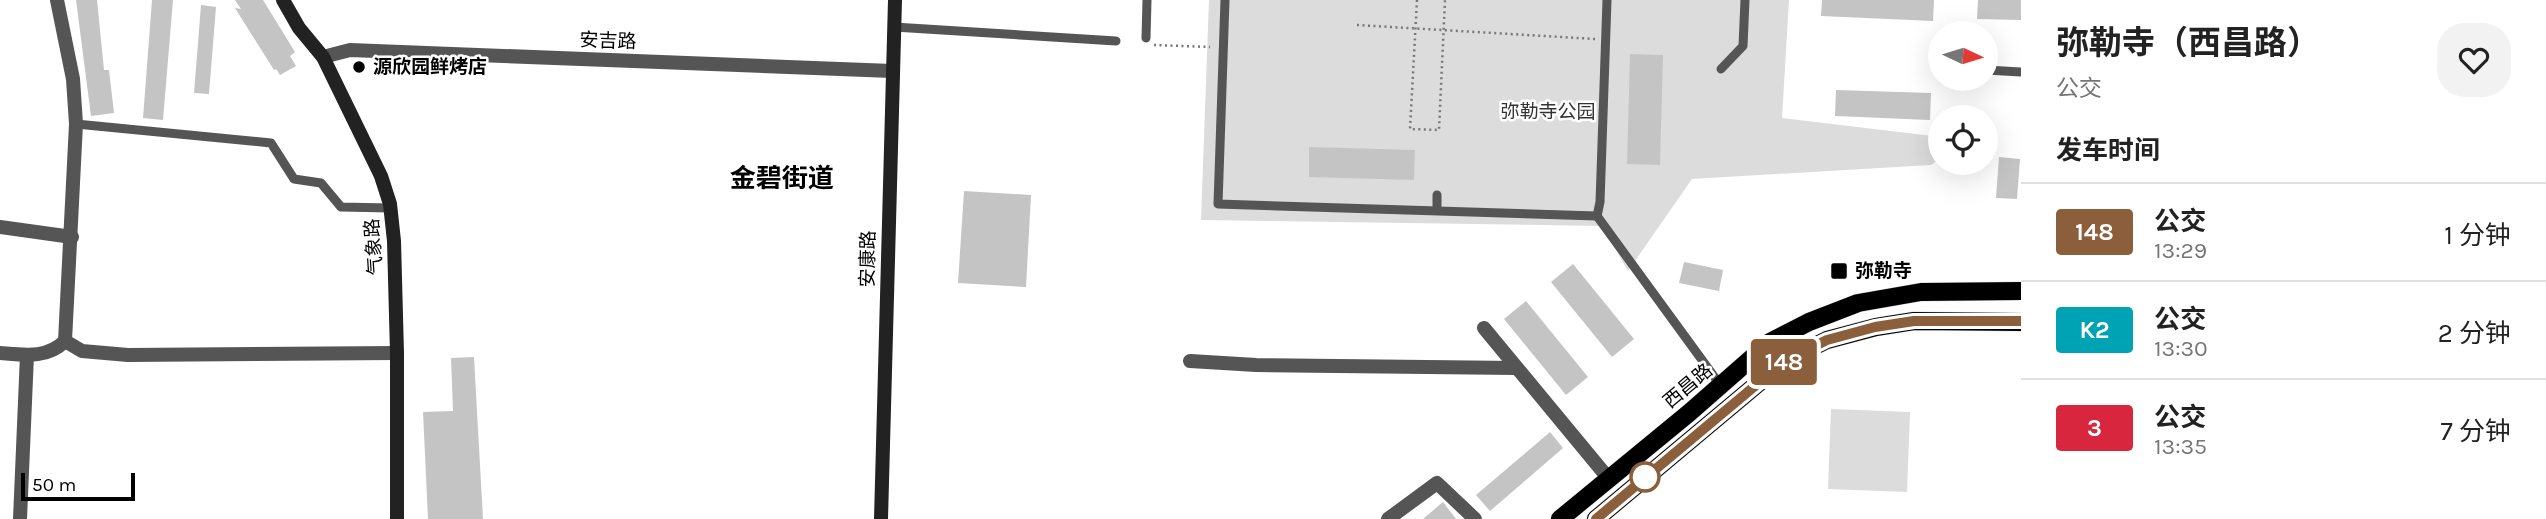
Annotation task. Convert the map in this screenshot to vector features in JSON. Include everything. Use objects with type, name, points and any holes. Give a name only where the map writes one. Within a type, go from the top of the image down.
[{"type":"main road","name":"西昌路","points":[[1560,519],[1770,342],[1808,321],[1858,303],[1921,292],[2021,290]]},
{"type":"main road","points":[[1595,519],[1786,360],[1827,340],[1875,327],[1914,321],[2021,321]]},
{"type":"street","points":[[0,353],[45,354],[57,349],[65,341],[76,124],[73,79],[57,0]]},
{"type":"street","name":"气象路","points":[[282,0],[299,28],[323,57],[381,176],[390,208],[394,242],[397,353],[397,519]]},
{"type":"street","name":"安康路","points":[[881,519],[895,0]]},
{"type":"street","name":"安吉路","points":[[323,57],[350,50],[892,71]]},
{"type":"street","points":[[0,227],[72,237]]},
{"type":"street","points":[[1484,328],[1609,479]]},
{"type":"street","points":[[65,341],[82,351],[128,355],[397,353]]},
{"type":"street","points":[[20,519],[27,355]]},
{"type":"street","points":[[1190,361],[1256,365],[1516,368]]},
{"type":"street","points":[[1388,519],[1437,483],[1475,519]]},
{"type":"lane","points":[[1146,38],[1147,0]]},
{"type":"lane","points":[[1226,0],[1218,204],[1597,216]]},
{"type":"lane","points":[[1607,0],[1600,202],[1597,216],[1721,386]]},
{"type":"lane","points":[[1721,69],[1743,46],[1745,0]]},
{"type":"lane","points":[[894,27],[1116,41]]},
{"type":"lane","points":[[1998,71],[2021,72]]},
{"type":"lane","points":[[76,124],[271,143],[294,180],[321,183],[341,207],[390,208]]},
{"type":"lane","points":[[1437,195],[1437,210]]},
{"type":"path","points":[[1417,0],[1410,130],[1439,131],[1445,0]]},
{"type":"path","points":[[1357,25],[1605,39]]},
{"type":"path","points":[[1154,45],[1224,48]]},
{"type":"green space","name":"弥勒寺公园","points":[[1209,0],[1789,0],[1782,118],[1928,135],[1928,165],[1692,179],[1628,271],[1602,226],[1201,220]]},
{"type":"green space","points":[[1831,409],[1910,412],[1907,492],[1828,489]]},
{"type":"building","points":[[76,0],[97,0],[104,70],[109,70],[114,113],[91,116]]},
{"type":"building","points":[[152,0],[173,0],[163,120],[143,118]]},
{"type":"building","points":[[235,0],[263,0],[295,52],[290,56],[296,66],[280,75],[274,70],[235,8],[241,9]]},
{"type":"building","points":[[1822,0],[1934,0],[1933,21],[1821,16]]},
{"type":"building","points":[[1978,0],[2021,0],[2021,20],[1977,19]]},
{"type":"building","points":[[201,5],[216,7],[209,94],[194,93]]},
{"type":"building","points":[[1630,54],[1663,55],[1660,165],[1627,164]]},
{"type":"building","points":[[1836,90],[1931,93],[1928,120],[1835,116]]},
{"type":"building","points":[[1309,147],[1415,150],[1414,180],[1309,177]]},
{"type":"building","points":[[1999,157],[2020,159],[2017,199],[1996,198]]},
{"type":"building","points":[[964,191],[1031,195],[1026,287],[958,283]]},
{"type":"building","points":[[1684,262],[1723,270],[1719,291],[1679,283]]},
{"type":"building","points":[[1573,264],[1634,339],[1612,357],[1551,282]]},
{"type":"building","points":[[1526,301],[1588,377],[1566,395],[1504,319]]},
{"type":"building","points":[[474,357],[483,519],[428,519],[423,412],[453,411],[451,358]]},
{"type":"building","points":[[1550,432],[1563,448],[1490,511],[1476,495]]},
{"type":"building","points":[[1443,502],[1456,519],[1423,519]]},
{"type":"bus line","name":"148","points":[[1596,519],[1786,360],[1827,340],[1875,327],[1914,321],[2021,321]]},
{"type":"place","name":"源欣园鲜烤店","points":[[359,67]]},
{"type":"place","name":"弥勒寺","points":[[1839,271]]},
{"type":"district","name":"金碧街道","points":[[782,178]]}]
